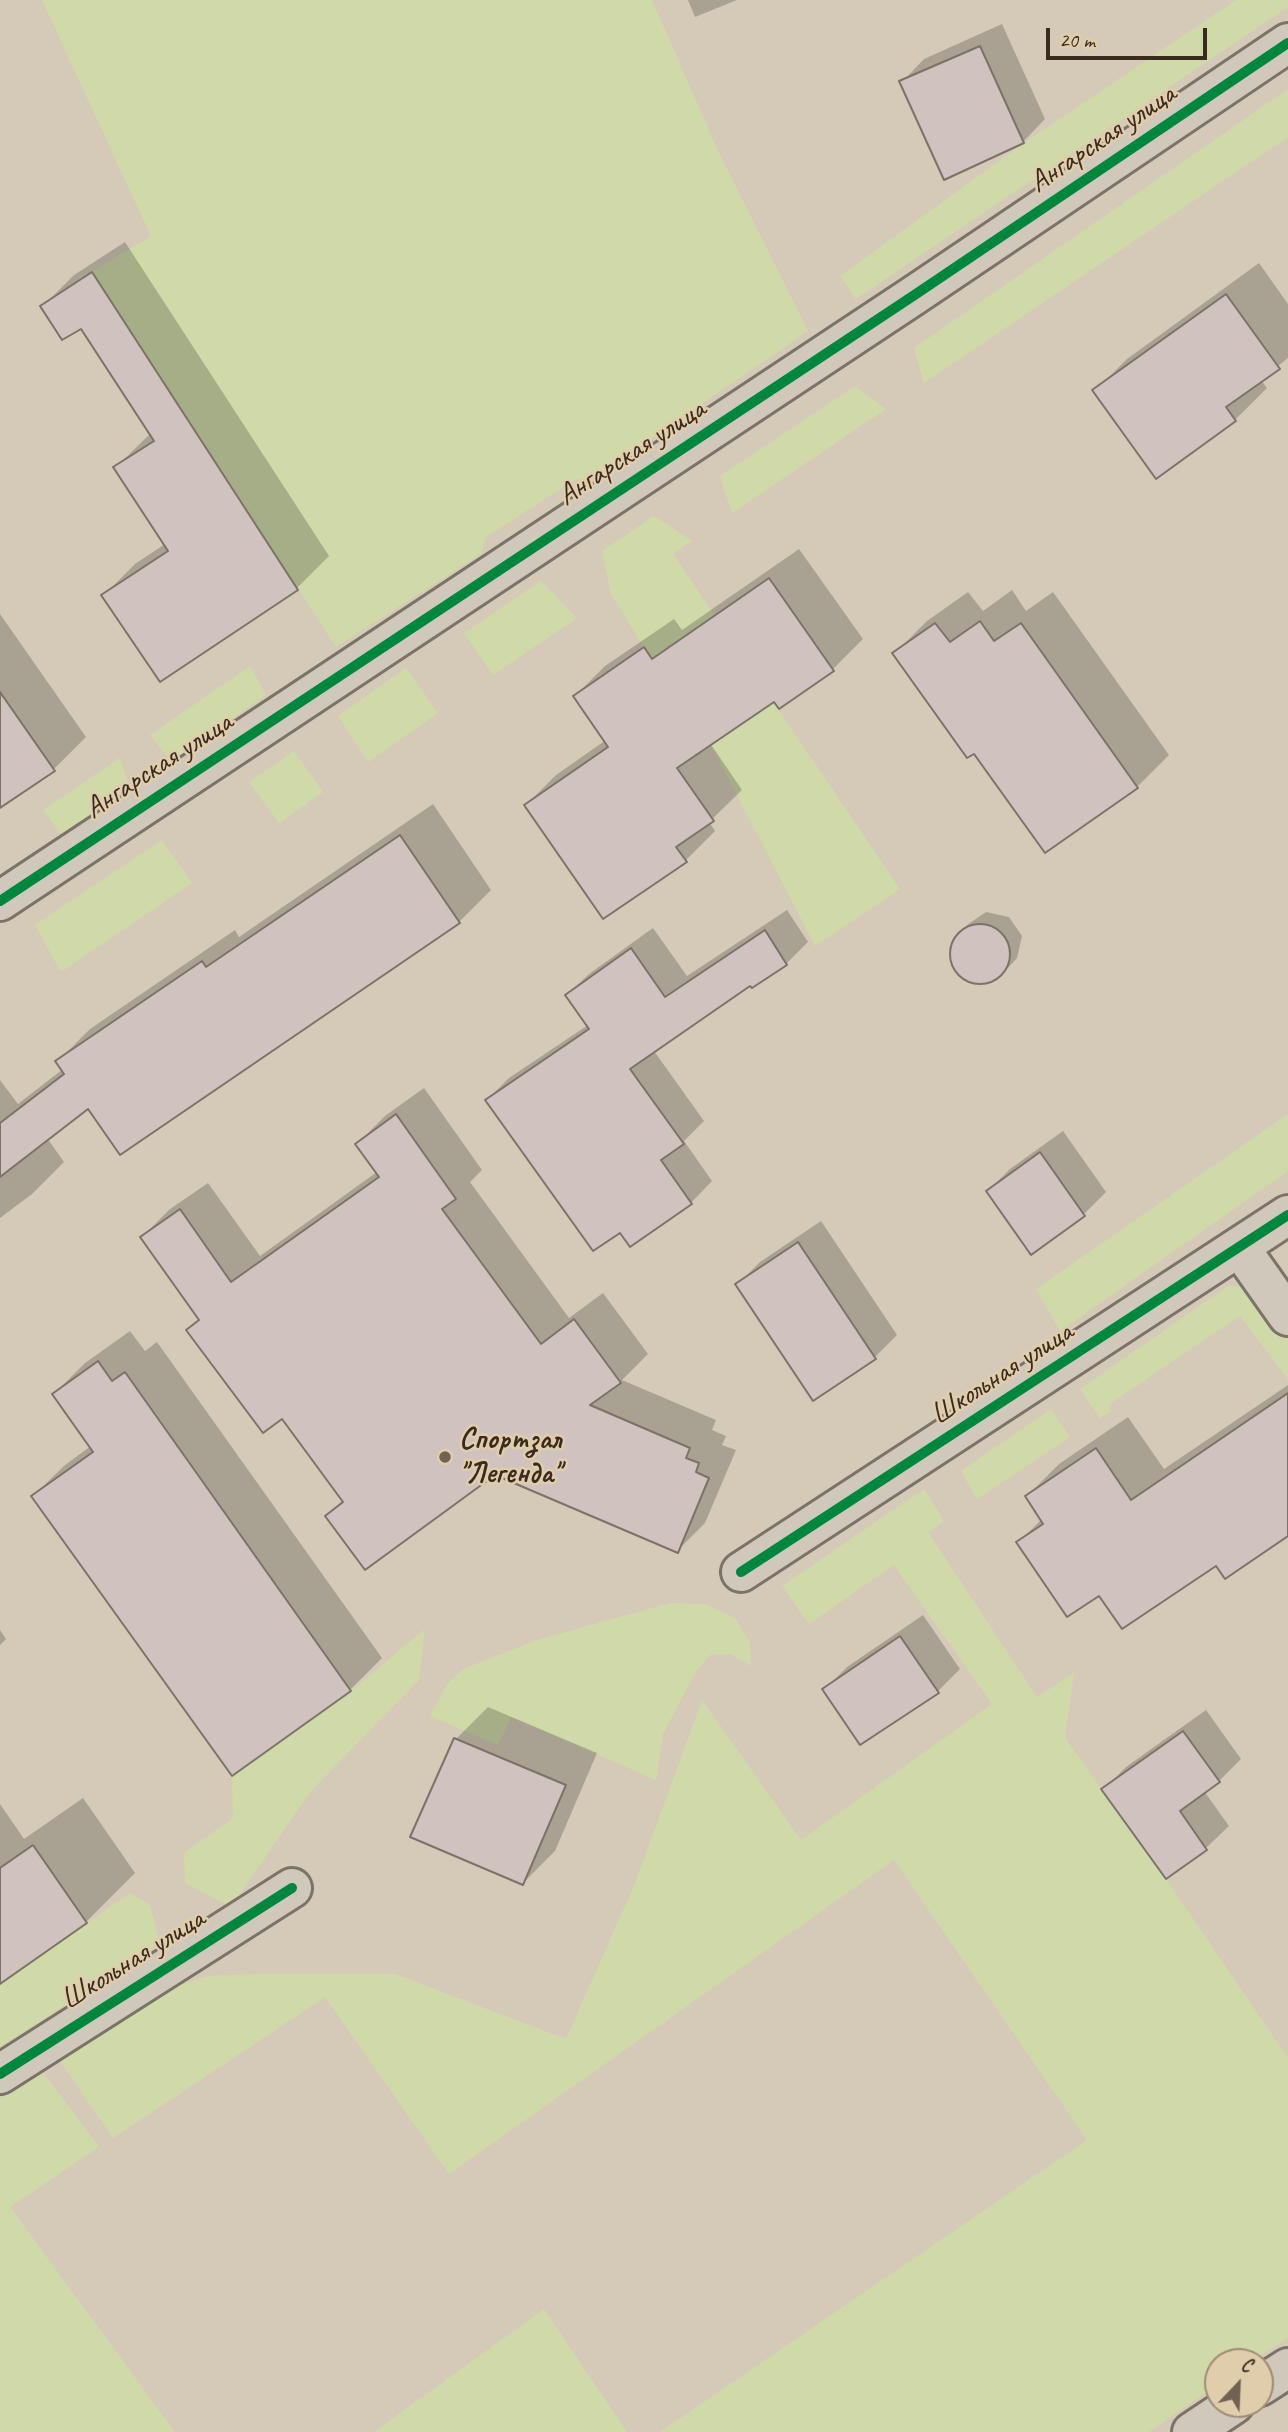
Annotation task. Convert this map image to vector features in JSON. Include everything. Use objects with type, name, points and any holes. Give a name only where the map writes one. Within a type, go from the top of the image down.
[{"type":"street","name":"Ангарская улица","points":[[0,901],[916,294],[1288,43]]},
{"type":"street","name":"Школьная улица","points":[[741,1572],[1288,1215]]},
{"type":"street","points":[[1240,1248],[1288,1316]]},
{"type":"street","name":"Школьная улица","points":[[0,2074],[292,1888]]},
{"type":"street","points":[[1192,2432],[1213,2418]]},
{"type":"green space","points":[[42,0],[652,0],[718,151],[808,331],[589,481],[576,479],[486,537],[481,554],[336,647],[92,272],[151,236]]},
{"type":"green space","points":[[1236,0],[1288,0],[1288,7],[856,299],[840,276],[1024,143]]},
{"type":"green space","points":[[1288,89],[1288,137],[924,383],[914,348]]},
{"type":"green space","points":[[855,386],[886,409],[732,513],[720,476]]},
{"type":"green space","points":[[654,516],[692,541],[673,554],[900,889],[815,946],[711,745],[611,594],[602,551]]},
{"type":"green space","points":[[541,581],[577,618],[493,675],[464,633]]},
{"type":"green space","points":[[250,666],[266,695],[171,761],[150,735]]},
{"type":"green space","points":[[406,668],[438,713],[368,762],[338,716]]},
{"type":"green space","points":[[294,751],[323,792],[279,823],[249,782]]},
{"type":"green space","points":[[120,758],[130,790],[63,836],[43,810]]},
{"type":"green space","points":[[162,840],[192,883],[61,972],[35,925]]},
{"type":"green space","points":[[1288,1114],[1288,1171],[1060,1331],[1036,1289]]},
{"type":"green space","points":[[1228,1286],[1244,1287],[1260,1297],[1288,1336],[1288,1379],[1240,1316],[1108,1405],[1111,1411],[1100,1418],[1080,1389]]},
{"type":"green space","points":[[1051,1409],[1070,1437],[977,1499],[961,1471]]},
{"type":"green space","points":[[924,1489],[944,1521],[928,1532],[1037,1697],[1074,1673],[1065,1738],[1166,1879],[1288,2058],[1288,2337],[1272,2348],[1204,2348],[1204,2394],[1149,2432],[660,2432],[1087,2140],[894,1860],[449,2174],[325,1997],[113,2138],[59,2060],[168,1988],[210,1976],[252,1974],[395,1974],[566,2039],[636,1881],[702,1700],[801,1840],[992,1704],[894,1565],[809,1624],[782,1586]]},
{"type":"green space","points":[[670,1603],[705,1604],[735,1618],[750,1642],[751,1666],[731,1654],[710,1655],[697,1670],[663,1734],[656,1780],[511,1717],[498,1745],[430,1716],[446,1685],[463,1669],[537,1640]]},
{"type":"green space","points":[[425,1629],[419,1680],[310,1792],[231,1907],[185,1883],[184,1853],[233,1818],[232,1776],[351,1691]]},
{"type":"green space","points":[[130,1893],[150,1905],[160,1944],[0,2047],[0,1984]]},
{"type":"green space","points":[[42,2071],[99,2147],[10,2207],[175,2432],[0,2432],[0,2099]]},
{"type":"green space","points":[[544,2309],[627,2432],[374,2432]]},
{"type":"building","points":[[980,46],[1024,143],[944,180],[899,81]]},
{"type":"building","points":[[92,272],[298,590],[160,682],[101,595],[168,551],[113,467],[154,441],[81,329],[62,340],[40,306]]},
{"type":"building","points":[[1226,294],[1280,369],[1226,407],[1236,421],[1156,479],[1092,390]]},
{"type":"building","points":[[769,578],[834,671],[779,709],[774,702],[677,768],[714,821],[676,847],[687,862],[603,919],[524,805],[608,747],[573,696],[644,647],[652,659]]},
{"type":"building","points":[[980,621],[994,641],[1021,623],[1138,788],[1045,853],[974,754],[967,758],[892,653],[935,623],[950,642]]},
{"type":"building","points":[[0,692],[55,771],[0,808]]},
{"type":"building","points":[[400,835],[460,923],[120,1155],[88,1109],[0,1177],[0,1123],[64,1074],[55,1061],[202,961],[206,967]]},
{"type":"building","points":[[974,924],[986,924],[1005,937],[1010,954],[1008,966],[997,979],[986,984],[974,984],[955,971],[950,960],[950,948],[963,929]]},
{"type":"building","points":[[765,930],[787,965],[752,988],[750,986],[630,1069],[684,1144],[661,1160],[692,1204],[630,1247],[620,1233],[593,1251],[485,1100],[589,1029],[565,995],[631,948],[665,997]]},
{"type":"building","points":[[396,1114],[456,1199],[442,1209],[541,1344],[574,1319],[621,1383],[590,1405],[690,1448],[686,1458],[699,1463],[696,1472],[709,1478],[678,1553],[495,1475],[365,1570],[325,1516],[343,1502],[282,1419],[263,1433],[186,1330],[199,1320],[140,1237],[180,1209],[231,1282],[379,1177],[355,1144]]},
{"type":"building","points":[[1040,1152],[1085,1216],[1031,1255],[986,1191]]},
{"type":"building","points":[[798,1242],[876,1359],[813,1401],[735,1284]]},
{"type":"building","points":[[98,1361],[112,1381],[125,1372],[351,1691],[232,1776],[31,1496],[93,1452],[52,1394]]},
{"type":"building","points":[[1288,1393],[1288,1536],[1225,1579],[1216,1566],[1122,1629],[1099,1596],[1067,1617],[1016,1542],[1043,1524],[1025,1496],[1096,1448],[1131,1500]]},
{"type":"building","points":[[900,1636],[939,1693],[860,1745],[822,1689]]},
{"type":"building","points":[[1183,1731],[1220,1782],[1180,1811],[1207,1850],[1166,1879],[1101,1789]]},
{"type":"building","points":[[454,1738],[566,1785],[523,1885],[410,1837]]},
{"type":"building","points":[[33,1845],[87,1923],[0,1984],[0,1868]]},
{"type":"cycle path","points":[[0,901],[916,294],[1288,43]]},
{"type":"cycle path","points":[[741,1572],[1288,1215]]},
{"type":"cycle path","points":[[0,2074],[292,1888]]},
{"type":"place","name":"Спортзал \"Легенда\"","points":[[445,1457]]}]
